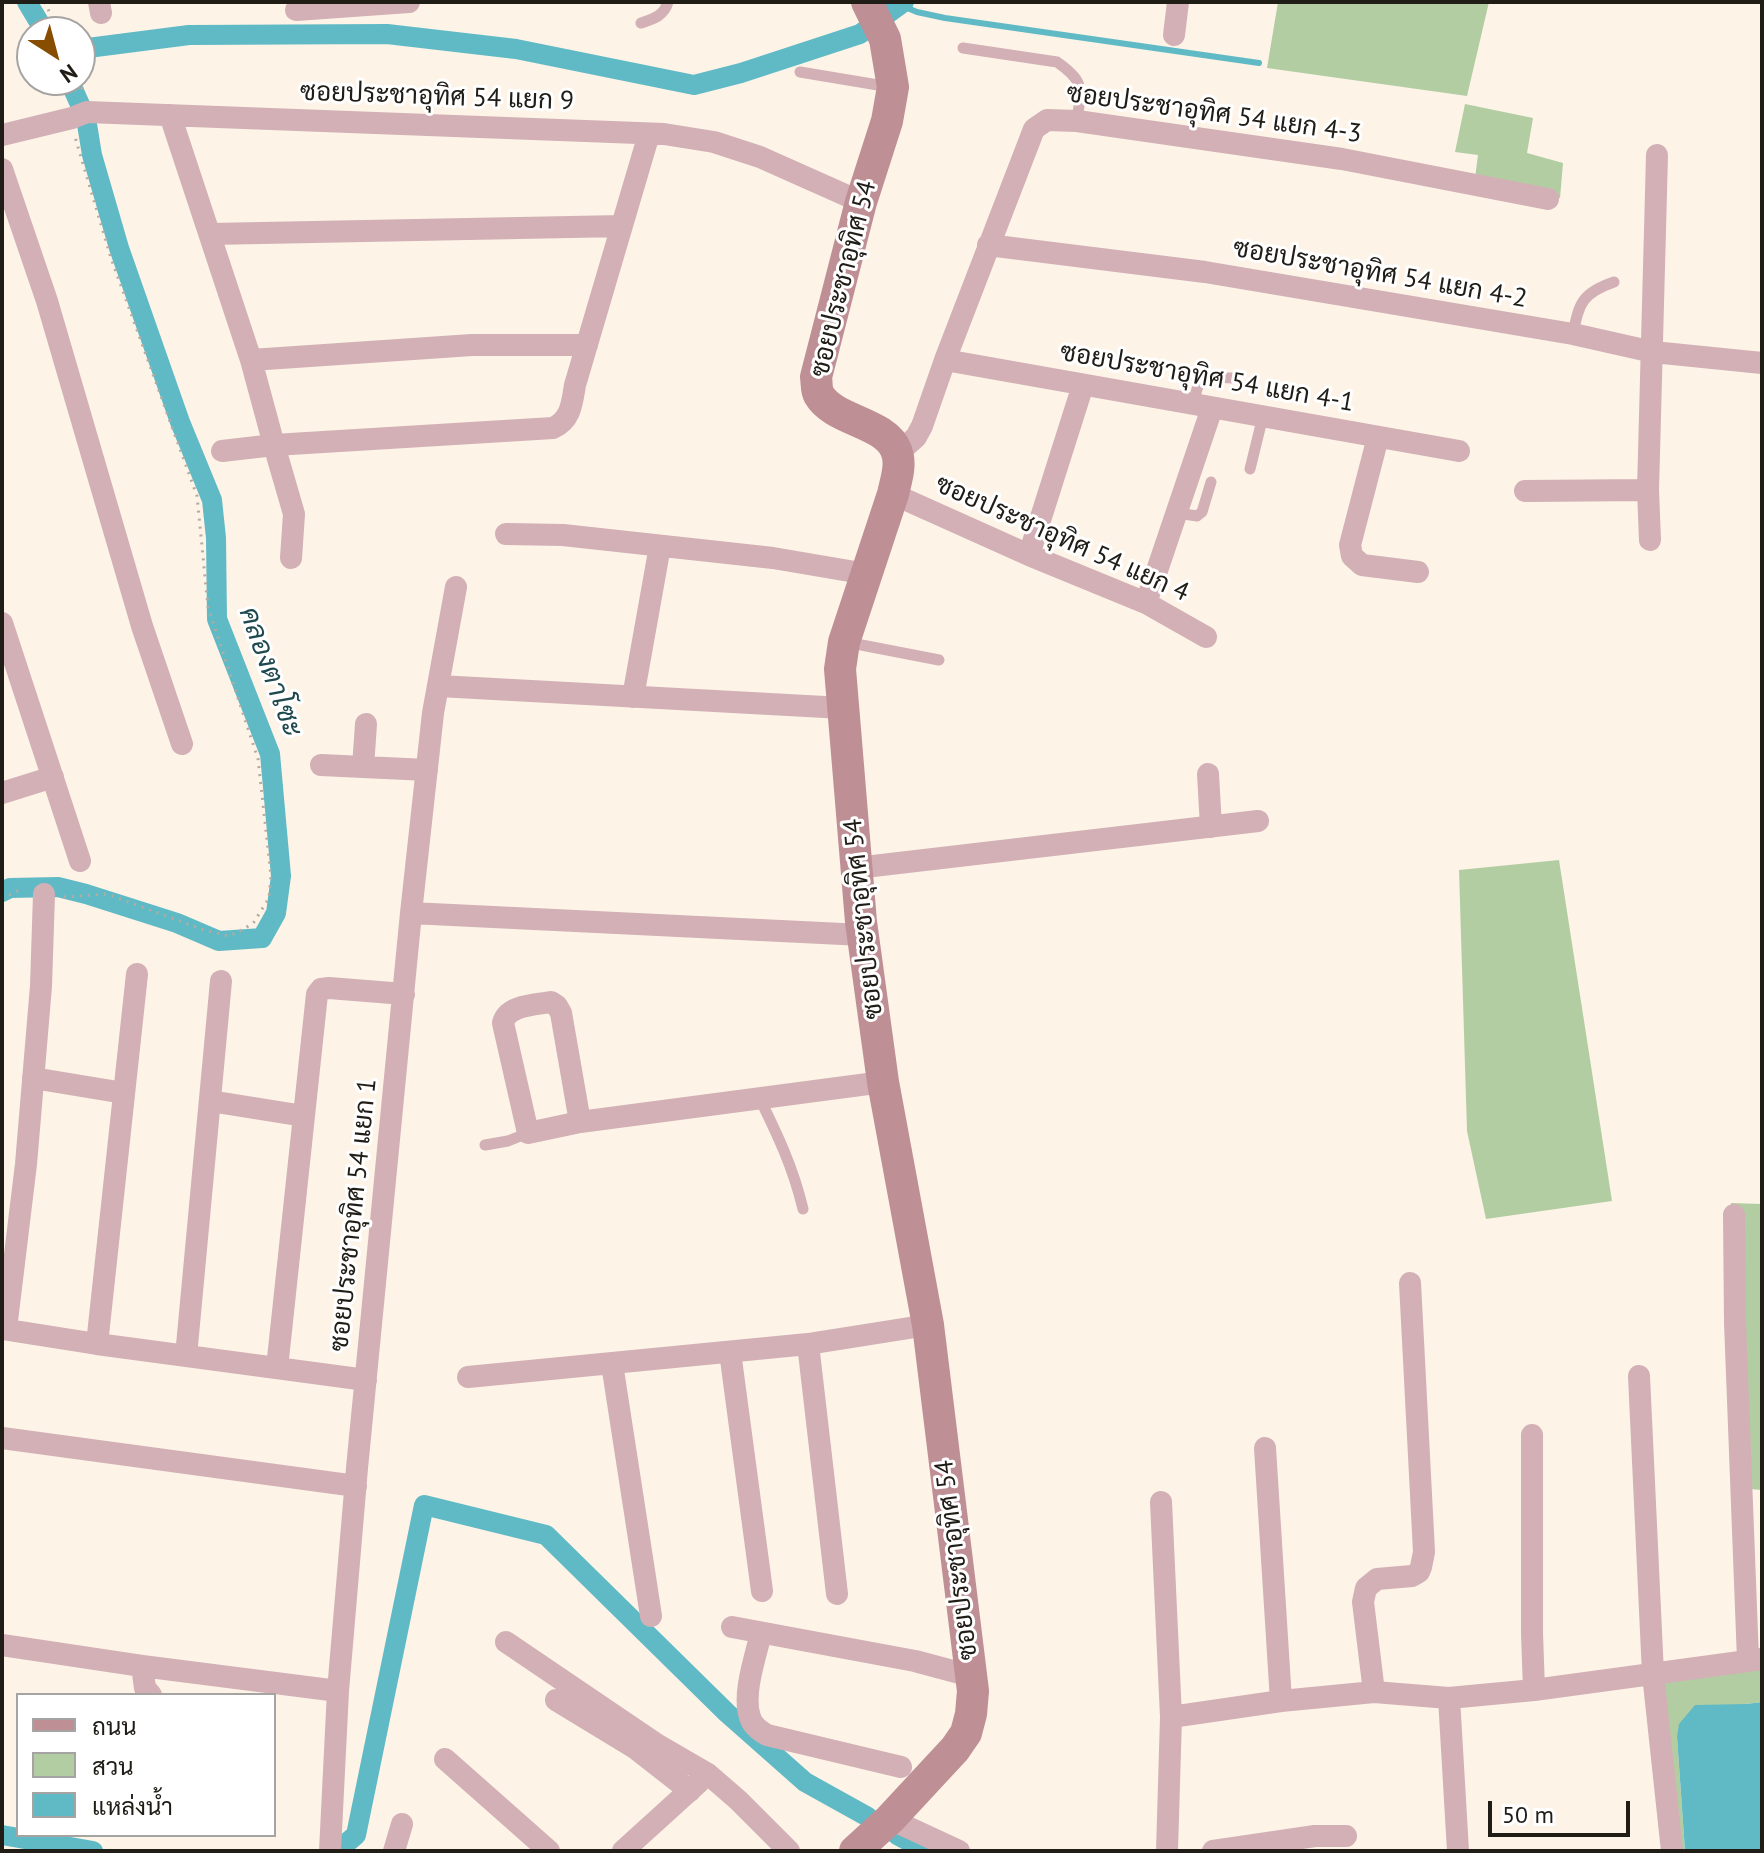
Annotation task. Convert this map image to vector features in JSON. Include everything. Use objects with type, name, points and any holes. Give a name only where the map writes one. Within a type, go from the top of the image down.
[{"type":"street","points":[[296,10],[409,2]]},
{"type":"street","points":[[1174,35],[1178,2]]},
{"type":"street","name":"ซอยประชาอุทิศ 54","points":[[855,1851],[890,1819],[955,1749],[966,1733],[973,1691],[928,1325],[883,1082],[863,935],[840,669],[844,642],[899,470],[896,449],[885,436],[827,405],[818,394],[816,377],[861,202],[887,121],[893,87],[885,39],[868,4]]},
{"type":"street","points":[[170,115],[251,360],[294,514],[291,558]]},
{"type":"street","name":"ซอยประชาอุทิศ 54 แยก 9","points":[[2,135],[76,116],[170,115],[649,134],[714,142],[760,157],[861,202]]},
{"type":"street","name":"ซอยประชาอุทิศ 54 แยก 4-3","points":[[896,449],[906,446],[922,426],[1034,129],[1047,120],[1077,121],[1342,159],[1548,199]]},
{"type":"street","points":[[222,451],[553,428],[562,424],[570,412],[649,134]]},
{"type":"street","points":[[1650,540],[1648,490],[1657,155]]},
{"type":"street","points":[[2,169],[47,301],[142,626],[182,744]]},
{"type":"street","points":[[210,234],[622,226]]},
{"type":"street","name":"ซอยประชาอุทิศ 54 แยก 4-2","points":[[988,245],[1205,272],[1573,334],[1653,352],[1762,363]]},
{"type":"street","points":[[251,360],[472,345],[587,345]]},
{"type":"street","name":"ซอยประชาอุทิศ 54 แยก 4-1","points":[[945,360],[1459,451]]},
{"type":"street","points":[[1029,555],[1083,385]]},
{"type":"street","points":[[1146,603],[1177,513],[1203,406]]},
{"type":"street","points":[[1378,437],[1350,545],[1352,556],[1362,565],[1418,572]]},
{"type":"street","points":[[1525,491],[1648,490]]},
{"type":"street","name":"ซอยประชาอุทิศ 54 แยก 4","points":[[893,494],[1146,603],[1206,637]]},
{"type":"street","points":[[506,534],[563,535],[773,558],[867,574]]},
{"type":"street","points":[[633,697],[660,546]]},
{"type":"street","name":"ซอยประชาอุทิศ 54 แยก 1","points":[[330,1848],[338,1691],[411,913],[433,713],[456,587]]},
{"type":"street","points":[[2,623],[80,861]]},
{"type":"street","points":[[439,686],[843,708]]},
{"type":"street","points":[[363,767],[366,724]]},
{"type":"street","points":[[321,765],[427,770]]},
{"type":"street","points":[[1208,774],[1211,827]]},
{"type":"street","points":[[2,793],[53,777]]},
{"type":"street","points":[[856,868],[1258,821]]},
{"type":"street","points":[[54,896],[41,986],[26,1164],[4,1329],[366,1380]]},
{"type":"street","points":[[411,913],[863,935]]},
{"type":"street","points":[[97,1344],[137,974]]},
{"type":"street","points":[[186,1356],[221,981]]},
{"type":"street","points":[[277,1368],[317,994],[321,989],[404,994]]},
{"type":"street","points":[[580,1122],[561,1013],[557,1006],[551,1002],[512,1010],[504,1017],[503,1023],[528,1133],[580,1122],[883,1082]]},
{"type":"street","points":[[33,1078],[124,1093]]},
{"type":"street","points":[[210,1101],[304,1116]]},
{"type":"street","points":[[1171,1717],[1281,1701],[1374,1692],[1449,1698],[1534,1690],[1755,1659],[1736,1337],[1734,1215]]},
{"type":"street","points":[[1374,1692],[1363,1602],[1366,1588],[1377,1579],[1412,1576],[1419,1572],[1424,1552],[1410,1283]]},
{"type":"street","points":[[468,1377],[808,1344],[928,1325]]},
{"type":"street","points":[[808,1344],[837,1594]]},
{"type":"street","points":[[730,1352],[762,1591]]},
{"type":"street","points":[[612,1364],[651,1616]]},
{"type":"street","points":[[1639,1376],[1653,1674],[1672,1851]]},
{"type":"street","points":[[1532,1435],[1534,1690]]},
{"type":"street","points":[[2,1438],[356,1486]]},
{"type":"street","points":[[1265,1448],[1281,1701]]},
{"type":"street","points":[[1161,1502],[1171,1717],[1167,1851]]},
{"type":"street","points":[[732,1627],[915,1661],[971,1676]]},
{"type":"street","points":[[761,1633],[748,1706],[750,1718],[760,1731],[901,1767]]},
{"type":"street","points":[[506,1642],[658,1745],[708,1774],[789,1851]]},
{"type":"street","points":[[2,1645],[142,1666],[218,1686],[338,1691]]},
{"type":"street","points":[[142,1666],[145,1688],[149,1693]]},
{"type":"street","points":[[1449,1698],[1458,1851]]},
{"type":"street","points":[[556,1700],[635,1748],[690,1791]]},
{"type":"street","points":[[445,1759],[549,1851]]},
{"type":"street","points":[[623,1851],[708,1774]]},
{"type":"street","points":[[890,1819],[959,1851]]},
{"type":"street","points":[[394,1851],[402,1824]]},
{"type":"street","points":[[1213,1851],[1316,1844],[1346,1836]]},
{"type":"lane","points":[[641,23],[657,18],[668,2]]},
{"type":"lane","points":[[963,48],[1057,62],[1070,70],[1078,80],[1081,92],[1077,121]]},
{"type":"lane","points":[[800,72],[893,87]]},
{"type":"lane","points":[[1573,334],[1578,308],[1598,287],[1614,282]]},
{"type":"lane","points":[[1203,406],[1197,384],[1200,380],[1234,378]]},
{"type":"lane","points":[[1250,469],[1263,416]]},
{"type":"lane","points":[[1177,513],[1197,516],[1202,512],[1211,482]]},
{"type":"lane","points":[[844,642],[939,660]]},
{"type":"lane","points":[[759,1097],[788,1157],[803,1209]]},
{"type":"lane","points":[[485,1145],[528,1133]]},
{"type":"path","points":[[54,896],[107,894],[204,930],[229,936],[254,922],[269,898],[271,876],[258,759],[208,607],[197,496],[111,258],[74,131],[76,116]]},
{"type":"green space","points":[[1278,2],[1489,2],[1467,96],[1267,68]]},
{"type":"green space","points":[[1465,104],[1533,118],[1527,153],[1563,163],[1560,198],[1475,178],[1478,155],[1455,152]]},
{"type":"green space","points":[[1559,860],[1612,1201],[1486,1219],[1467,1131],[1459,870]]},
{"type":"green space","points":[[1731,1203],[1762,1204],[1762,1490],[1736,1488]]},
{"type":"green space","points":[[1762,1666],[1762,1702],[1746,1704],[1677,1737],[1685,1851],[1677,1851],[1661,1687],[1668,1677]]},
{"type":"water","points":[[1762,1702],[1762,1851],[1685,1851],[1677,1737],[1679,1724],[1695,1705]]},
{"type":"waterway","name":"คลองตาโซะ","points":[[27,2],[35,16]]},
{"type":"waterway","points":[[96,47],[189,35],[387,34],[516,49],[694,85],[860,34],[904,2]]},
{"type":"waterway","points":[[900,5],[945,18],[1259,63]]},
{"type":"waterway","name":"คลองตาโซะ","points":[[2,892],[10,888],[58,887],[177,923],[219,941],[262,938],[276,913],[281,876],[270,754],[217,619],[216,538],[212,500],[180,422],[119,248],[92,155],[86,118],[76,96]]},
{"type":"waterway","points":[[337,1851],[356,1835],[424,1505],[546,1535],[727,1713],[805,1782],[868,1817]]},
{"type":"waterway","points":[[2,1835],[93,1851]]},
{"type":"waterway","points":[[897,1835],[927,1851]]}]
